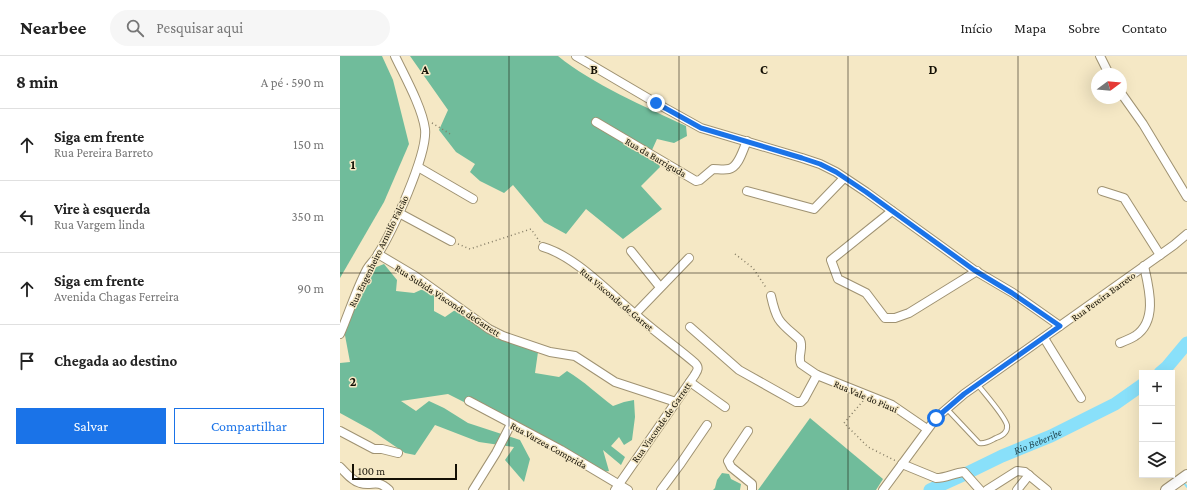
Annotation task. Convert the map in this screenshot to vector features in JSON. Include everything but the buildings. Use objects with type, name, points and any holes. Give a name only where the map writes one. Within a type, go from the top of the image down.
[{"type":"street","name":"Rua Engenheiro Arnulfo Falcão","points":[[340,334],[368,268],[378,254],[399,213],[418,167],[425,138],[422,120],[414,97],[395,56]]},
{"type":"street","points":[[576,56],[701,128],[820,164],[844,178],[977,271],[1060,326]]},
{"type":"street","points":[[1100,56],[1106,68]]},
{"type":"street","points":[[1127,101],[1143,124],[1187,197]]},
{"type":"street","name":"Rua da Barriguda","points":[[596,122],[696,181],[700,180],[713,169],[729,169],[734,167],[747,141]]},
{"type":"street","points":[[418,167],[473,199]]},
{"type":"street","points":[[747,191],[814,209],[844,178]]},
{"type":"street","points":[[1102,191],[1124,198],[1160,255]]},
{"type":"street","points":[[892,211],[831,260],[838,279],[866,293],[885,318],[895,318],[909,313],[977,271]]},
{"type":"street","points":[[399,213],[451,241]]},
{"type":"street","name":"Rua Pereira Barreto","points":[[883,490],[927,429],[946,408],[1160,255],[1187,234]]},
{"type":"street","name":"Rua Visconde de Garret","points":[[543,246],[565,257],[688,357]]},
{"type":"street","points":[[631,251],[660,287]]},
{"type":"street","name":"Rua Subida Visconde deGarrett","points":[[378,254],[415,276],[489,329],[503,336],[550,352],[575,356],[615,382],[676,402]]},
{"type":"street","points":[[635,314],[689,258]]},
{"type":"street","points":[[1120,343],[1136,336],[1148,321],[1150,293],[1144,266]]},
{"type":"street","name":"Rua Vale do Piauí","points":[[771,296],[778,320],[802,343],[799,358],[801,364],[821,376],[892,405],[927,429]]},
{"type":"street","points":[[690,327],[740,370],[796,402],[801,402],[804,399],[821,376]]},
{"type":"street","points":[[1044,338],[1081,398]]},
{"type":"street","name":"Rua Visconde de Garrett","points":[[616,487],[698,369],[697,365],[688,357]]},
{"type":"street","points":[[690,382],[725,407]]},
{"type":"street","name":"Rua Varzea Comprida","points":[[469,401],[561,450],[616,487],[628,490]]},
{"type":"street","points":[[473,490],[496,453],[511,424]]},
{"type":"street","points":[[661,490],[707,425]]},
{"type":"street","points":[[340,431],[374,449],[382,449],[398,454]]},
{"type":"street","points":[[748,431],[728,461],[731,467],[752,484],[752,490]]},
{"type":"street","points":[[902,464],[936,478],[965,473],[980,490]]},
{"type":"street","points":[[340,467],[358,483],[364,484],[375,482],[384,485],[390,490]]},
{"type":"street","points":[[986,490],[1017,471],[1025,472],[1047,490]]},
{"type":"street","points":[[1017,490],[1029,475]]},
{"type":"street","points":[[1166,490],[1186,478]]},
{"type":"lane","points":[[946,408],[979,443],[984,444],[1002,436],[1006,430],[1007,424],[978,384]]},
{"type":"path","points":[[422,120],[432,123],[452,135]]},
{"type":"path","points":[[451,241],[470,249],[530,229],[543,246]]},
{"type":"path","points":[[735,254],[753,268],[771,296]]},
{"type":"path","points":[[868,395],[844,422],[868,447],[902,464]]},
{"type":"green space","points":[[340,56],[382,56],[393,80],[409,144],[384,202],[340,278]]},
{"type":"green space","points":[[410,56],[558,56],[603,85],[686,126],[687,136],[674,143],[657,139],[652,150],[660,167],[641,186],[662,209],[623,239],[586,209],[566,234],[544,222],[513,185],[504,193],[480,181],[470,172],[475,164],[456,152],[439,130],[448,110]]},
{"type":"green space","points":[[384,264],[397,280],[396,291],[414,293],[425,288],[434,296],[434,311],[445,317],[455,310],[470,321],[505,341],[538,352],[535,373],[559,377],[567,371],[613,406],[634,400],[635,417],[632,440],[624,445],[619,437],[611,446],[625,457],[621,465],[603,450],[609,471],[603,472],[448,394],[401,401],[416,411],[429,401],[444,408],[468,423],[520,440],[530,459],[524,482],[505,460],[514,447],[479,442],[435,425],[415,455],[405,453],[371,430],[340,413],[340,363],[350,362],[344,330],[369,270]]},
{"type":"green space","points":[[810,418],[883,479],[876,490],[758,490]]},
{"type":"green space","points":[[722,473],[729,474],[731,479],[741,484],[740,490],[713,490]]},
{"type":"waterway","name":"Rio Beberibe","points":[[1164,370],[1187,343]]},
{"type":"waterway","name":"Rio Beberibe","points":[[930,490],[1002,456],[1051,436],[1115,404],[1139,387]]},
{"type":"waterway","points":[[1184,483],[1187,487]]},
{"type":"route","points":[[656,103],[701,128],[802,158],[820,164],[836,172],[974,270],[1034,307],[1060,326],[964,394],[936,418]]}]
